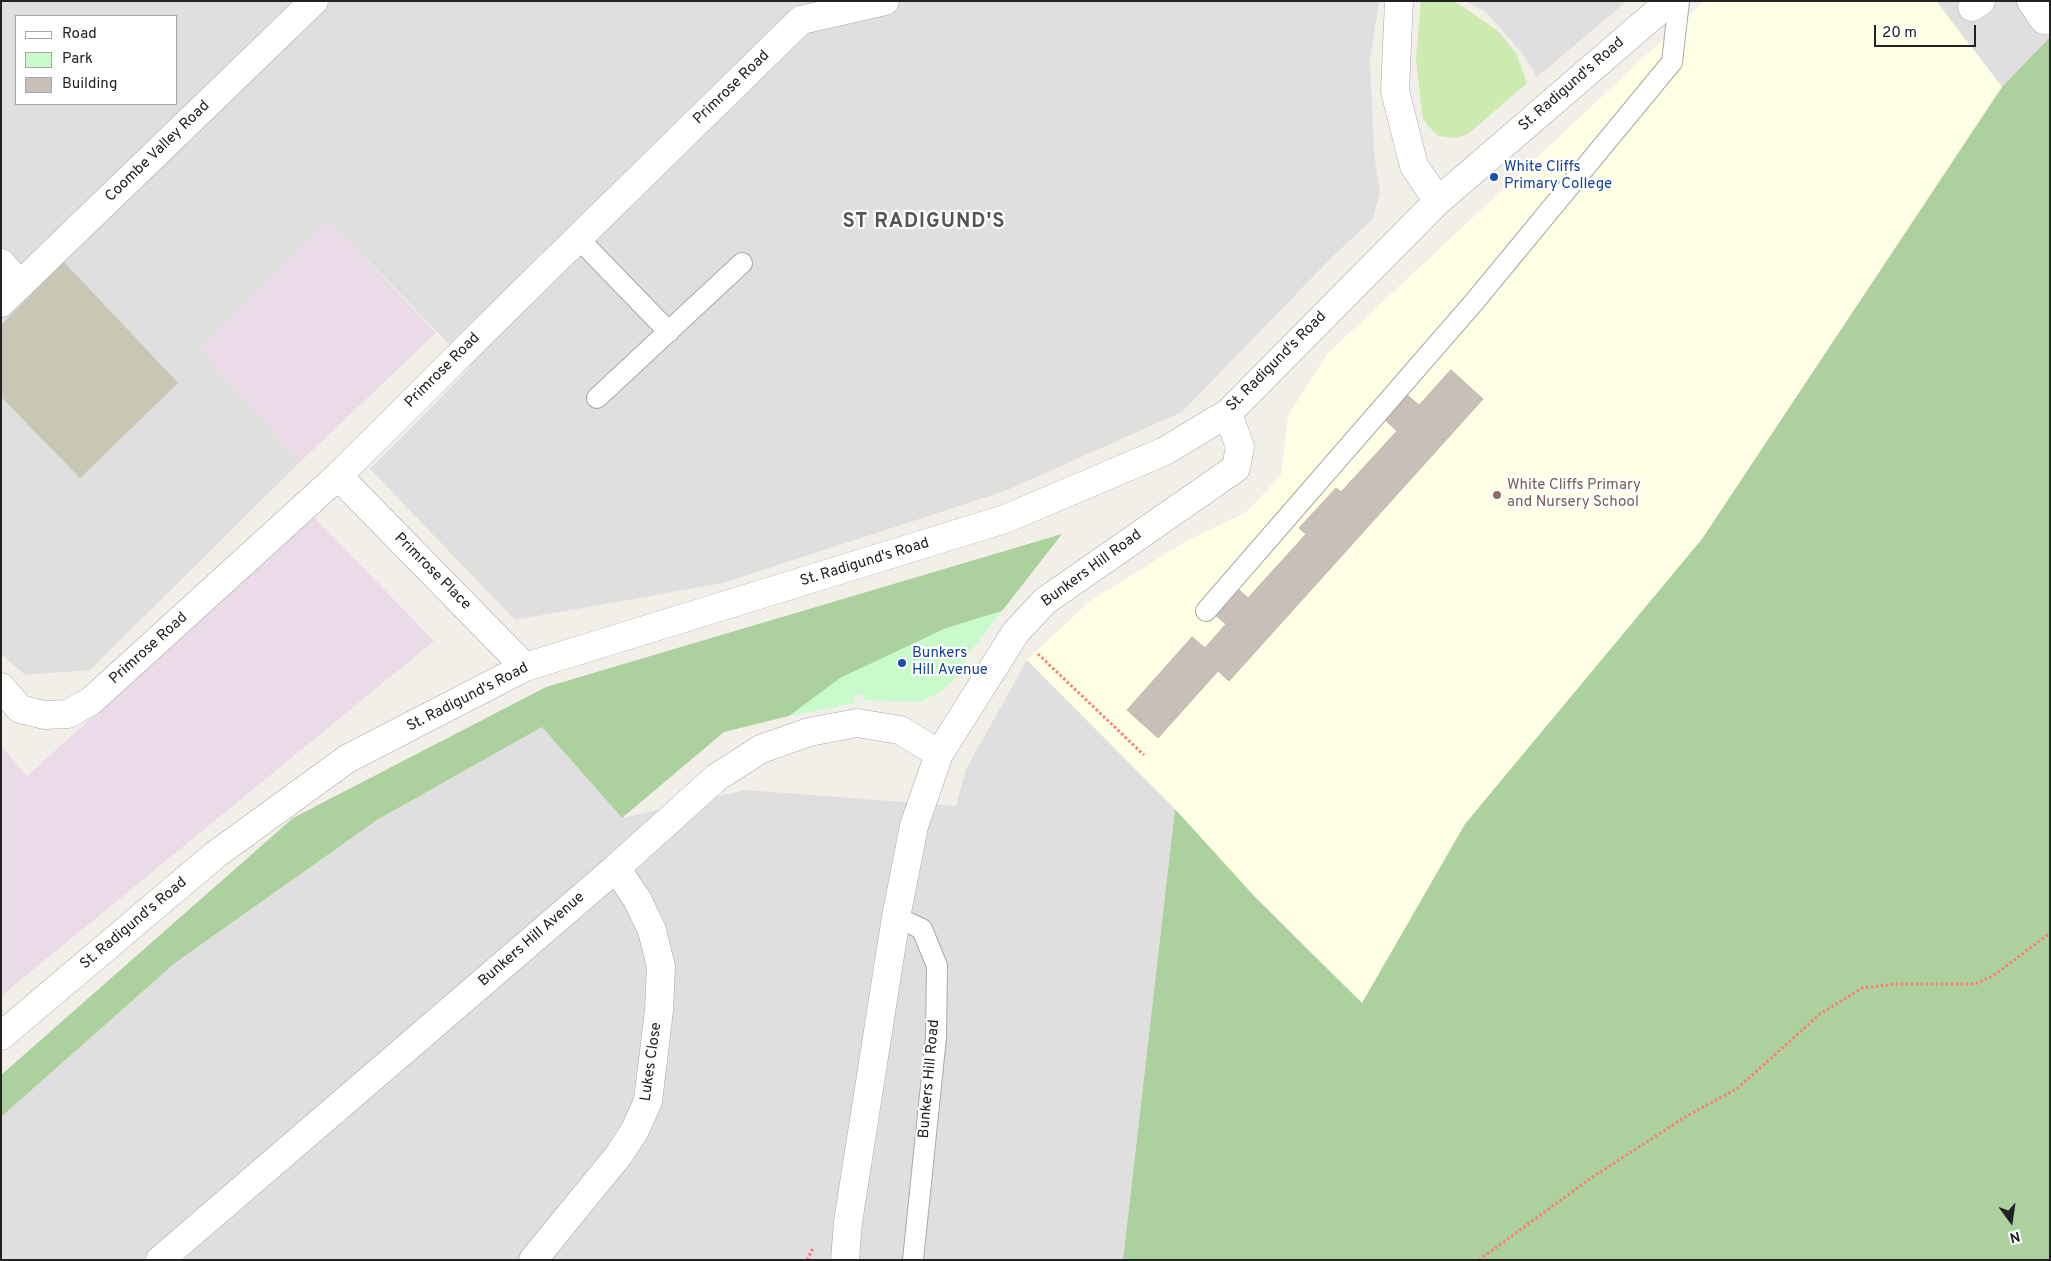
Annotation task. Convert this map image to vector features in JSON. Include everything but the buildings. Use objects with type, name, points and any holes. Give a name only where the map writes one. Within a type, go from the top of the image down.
[{"type":"street","name":"Coombe Valley Road","points":[[10,294],[314,1]]},
{"type":"street","points":[[801,20],[885,1]]},
{"type":"street","points":[[1399,1],[1395,91],[1414,166],[1438,201]]},
{"type":"street","name":"St. Radigund's Road","points":[[1,1036],[215,855],[347,759],[526,667],[1005,519],[1165,451],[1228,413],[1438,201],[1670,1]]},
{"type":"street","name":"Primrose Road","points":[[1,687],[20,709],[44,716],[68,714],[91,701],[338,476],[801,20]]},
{"type":"street","points":[[1,263],[10,294]]},
{"type":"street","name":"Bunkers Hill Road","points":[[844,1260],[848,1222],[896,917],[914,826],[939,754],[1016,632],[1045,601],[1236,468],[1240,447],[1228,413]]},
{"type":"street","name":"Primrose Place","points":[[338,476],[526,667]]},
{"type":"street","name":"Bunkers Hill Avenue","points":[[162,1259],[616,868],[716,777],[761,749],[809,732],[857,723],[900,730],[939,754]]},
{"type":"street","name":"Lukes Close","points":[[533,1260],[618,1156],[635,1130],[648,1101],[659,1010],[661,967],[652,930],[637,899],[616,868]]},
{"type":"lane","points":[[801,20],[820,1]]},
{"type":"lane","points":[[1206,611],[1475,301],[1672,62],[1679,1]]},
{"type":"lane","points":[[578,238],[669,332]]},
{"type":"lane","points":[[597,398],[742,263]]},
{"type":"lane","name":"Bunkers Hill Road","points":[[896,917],[922,929],[937,966],[936,1037],[913,1260]]},
{"type":"path","points":[[1016,632],[1144,755]]},
{"type":"path","points":[[1478,1260],[1591,1178],[1685,1117],[1738,1088],[1820,1014],[1862,988],[1896,984],[1975,984],[1993,976],[2050,933]]},
{"type":"shaded area","points":[[1,1],[1379,1],[1370,60],[1374,153],[1380,192],[1373,219],[1332,257],[1182,412],[1005,491],[723,583],[515,620],[370,469],[471,367],[329,220],[200,349],[300,462],[90,670],[25,675],[1,654]]},
{"type":"shaded area","points":[[1466,1],[1627,1],[1537,77],[1522,53],[1486,12]]},
{"type":"shaded area","name":"White Cliffs Primary and Nursery School","points":[[1704,1],[1936,1],[2002,87],[1702,539],[1465,824],[1362,1003],[1255,897],[1175,809],[1027,660],[1089,602],[1186,541],[1245,513],[1281,476],[1288,416],[1327,354]]},
{"type":"shaded area","points":[[1936,1],[2050,1],[2050,37],[2002,87]]},
{"type":"shaded area","points":[[329,220],[436,333],[300,462],[200,349]]},
{"type":"shaded area","points":[[64,262],[178,383],[80,478],[1,397],[1,325]]},
{"type":"shaded area","points":[[313,516],[434,641],[1,996],[1,746],[27,776]]},
{"type":"shaded area","points":[[1027,660],[1175,809],[1123,1260],[1,1260],[1,1117],[175,963],[377,820],[542,727],[622,818],[746,790],[956,806],[966,769]]},
{"type":"green space","points":[[1421,1],[1453,1],[1499,32],[1516,53],[1527,83],[1467,135],[1453,138],[1438,136],[1423,119],[1416,60]]},
{"type":"green space","points":[[2050,37],[2050,1260],[1123,1260],[1175,809],[1255,897],[1362,1003],[1465,824],[1702,539],[2002,87]]},
{"type":"green space","points":[[1062,534],[1002,611],[944,629],[789,716],[724,732],[622,818],[542,727],[377,820],[175,963],[1,1117],[1,1075],[293,818],[546,687]]},
{"type":"green space","points":[[1002,611],[970,652],[957,677],[940,692],[920,702],[865,700],[863,694],[854,696],[855,703],[789,716],[840,678],[944,629]]},
{"type":"place","name":"White Cliffs Primary College","points":[[1494,177]]},
{"type":"place","name":"White Cliffs Primary and Nursery School","points":[[1497,495]]},
{"type":"place","name":"Bunkers Hill Avenue","points":[[902,663]]},
{"type":"district","name":"ST RADIGUND'S","points":[[924,223]]}]
